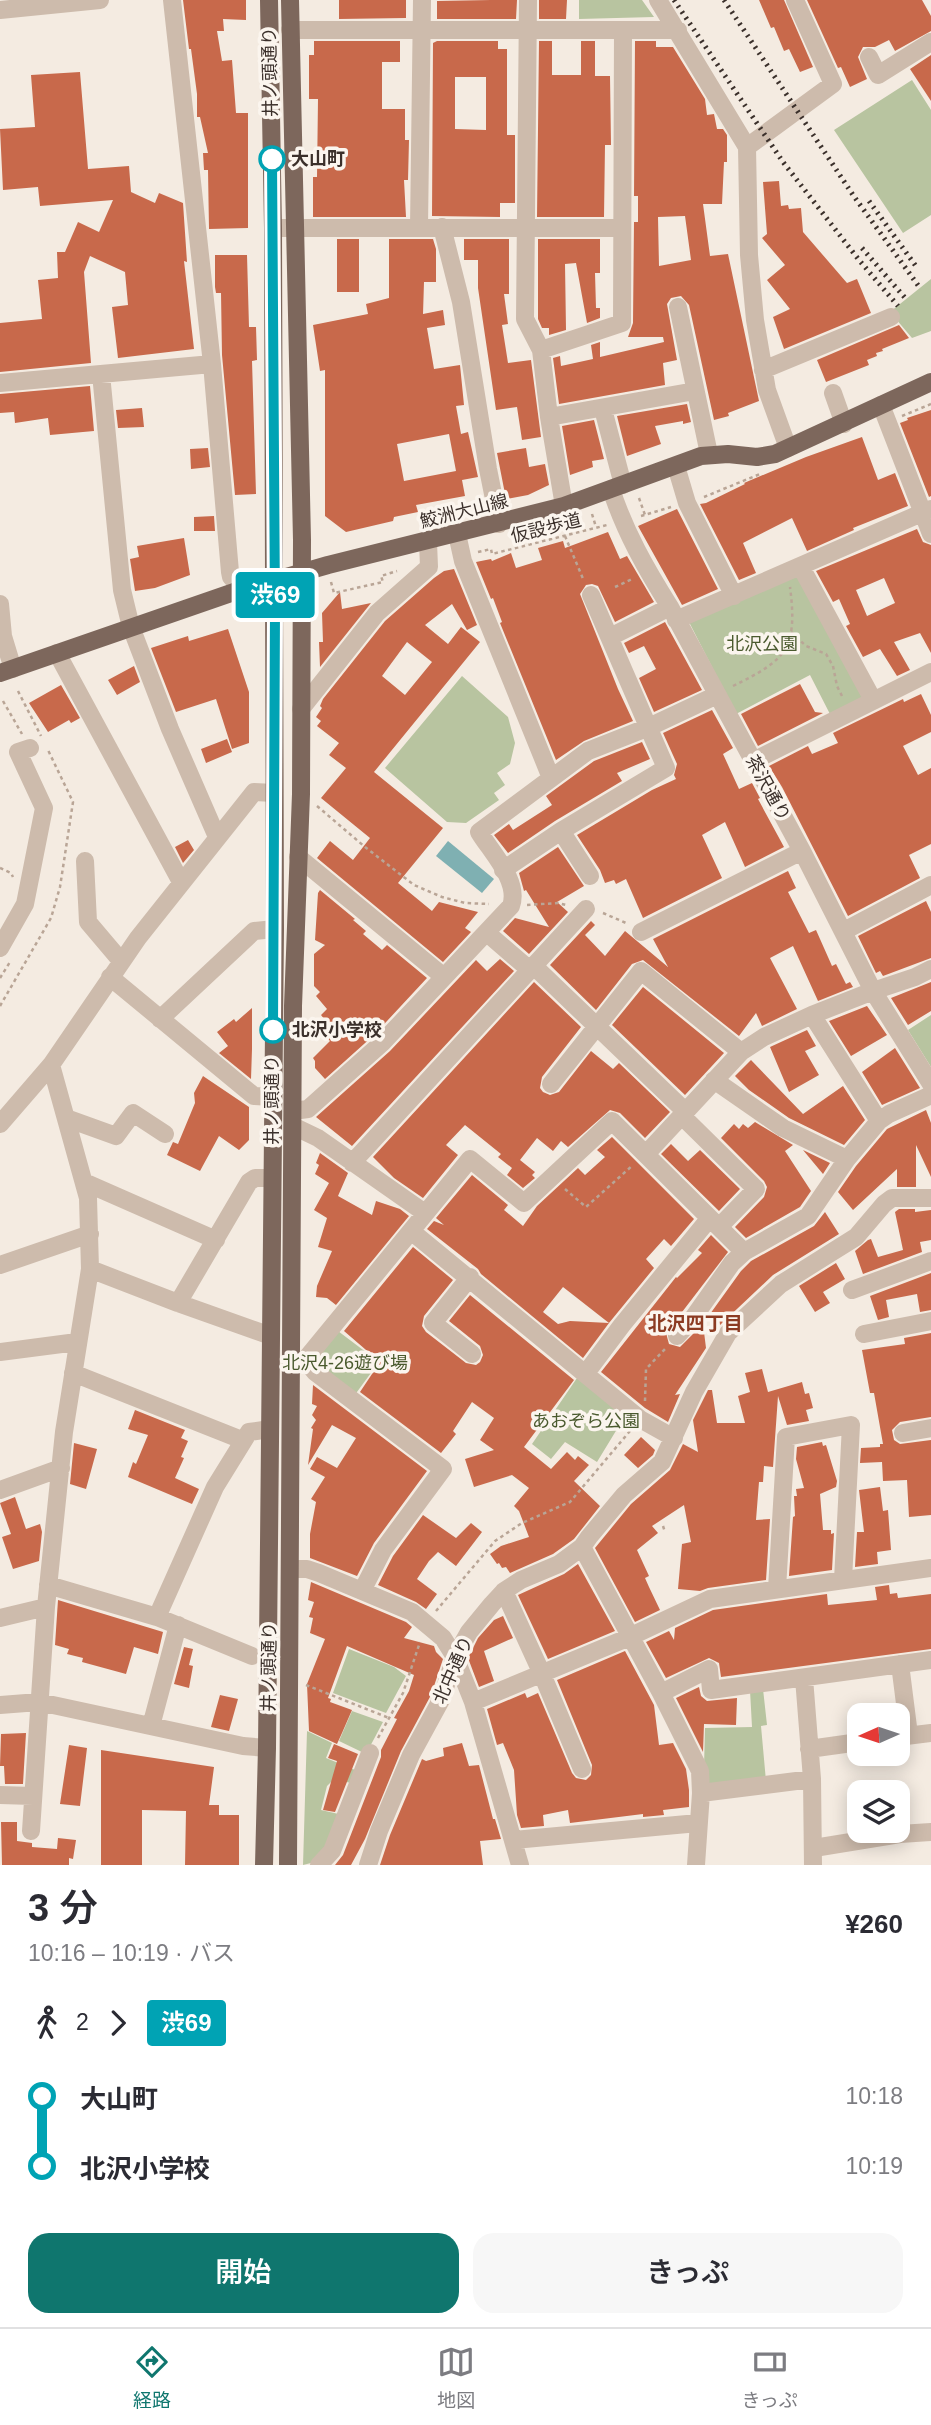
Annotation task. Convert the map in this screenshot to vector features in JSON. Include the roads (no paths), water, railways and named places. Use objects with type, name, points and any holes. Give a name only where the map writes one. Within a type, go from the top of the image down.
[{"type":"main road","name":"井ノ頭通り","points":[[264,1865],[275,929],[273,228],[269,0]]},
{"type":"main road","name":"井ノ頭通り","points":[[288,1865],[291,1569],[298,1360],[293,1118],[302,540],[290,0]]},
{"type":"main road","name":"鮫洲大山線","points":[[6,671],[274,580],[499,524],[624,489],[709,454],[767,456],[844,424],[931,382]]},
{"type":"street","points":[[0,10],[100,0]]},
{"type":"street","points":[[172,0],[212,364],[230,572],[231,577],[243,590]]},
{"type":"street","points":[[419,227],[422,0]]},
{"type":"street","points":[[528,0],[525,319],[541,349],[564,506]]},
{"type":"street","points":[[658,0],[747,147],[751,285],[763,370],[774,412],[788,448]]},
{"type":"street","points":[[747,147],[833,84],[795,0]]},
{"type":"street","points":[[290,30],[678,30]]},
{"type":"street","points":[[541,349],[622,323],[624,30]]},
{"type":"street","points":[[869,57],[878,75],[931,42]]},
{"type":"street","points":[[442,227],[461,302],[499,524]]},
{"type":"street","points":[[273,228],[622,228]]},
{"type":"street","points":[[678,307],[709,454]]},
{"type":"street","points":[[763,370],[891,317]]},
{"type":"street","points":[[0,383],[212,364]]},
{"type":"street","points":[[101,374],[122,590],[131,627],[170,729],[217,837]]},
{"type":"street","points":[[549,417],[695,391]]},
{"type":"street","points":[[833,393],[844,424]]},
{"type":"street","points":[[881,405],[927,511],[931,534]]},
{"type":"street","name":"茶沢通り","points":[[603,409],[624,489],[622,521],[648,572],[722,692],[754,761],[873,991],[931,1084]]},
{"type":"street","points":[[676,466],[687,503],[734,596]]},
{"type":"street","points":[[610,637],[734,596],[927,511]]},
{"type":"street","points":[[457,534],[462,555],[551,778]]},
{"type":"street","points":[[301,709],[377,613],[429,566],[428,542]]},
{"type":"street","points":[[794,570],[873,700]]},
{"type":"street","points":[[503,870],[561,831],[666,768],[591,595]]},
{"type":"street","points":[[0,604],[6,671]]},
{"type":"street","points":[[57,653],[181,882]]},
{"type":"street","points":[[754,761],[873,700],[929,678]]},
{"type":"street","points":[[425,1213],[317,1138],[293,1118],[308,1109],[382,1043],[511,906],[513,890],[479,832],[588,751],[649,727],[722,692]]},
{"type":"street","points":[[0,948],[25,904],[44,808],[18,752],[30,748]]},
{"type":"street","points":[[0,1124],[51,1065],[121,961],[254,792],[274,793]]},
{"type":"street","points":[[561,831],[590,876]]},
{"type":"street","points":[[641,932],[802,851]]},
{"type":"street","points":[[298,857],[444,977]]},
{"type":"street","points":[[85,861],[88,922],[121,961]]},
{"type":"street","points":[[844,931],[931,885]]},
{"type":"street","points":[[352,1163],[586,909]]},
{"type":"street","points":[[160,1019],[254,932],[275,929]]},
{"type":"street","points":[[487,933],[530,970],[538,970],[598,1027],[756,1189],[714,1223],[622,1325],[586,1373]]},
{"type":"street","points":[[646,1154],[741,1052],[764,1037],[812,1015],[931,969]]},
{"type":"street","points":[[551,1084],[641,971],[741,1052]]},
{"type":"street","points":[[110,977],[254,1096],[272,1097]]},
{"type":"street","points":[[812,1015],[879,1121]]},
{"type":"street","points":[[31,1831],[48,1585],[77,1342],[90,1269],[88,1198],[51,1065]]},
{"type":"street","points":[[714,1080],[783,1128],[847,1158]]},
{"type":"street","points":[[677,1336],[732,1263],[744,1252],[808,1216],[847,1158],[879,1121],[931,1095]]},
{"type":"street","points":[[66,1118],[116,1136],[133,1113],[165,1134]]},
{"type":"street","points":[[362,1591],[383,1550],[443,1469],[298,1360],[411,1231],[470,1158],[524,1203],[612,1121],[744,1252]]},
{"type":"street","points":[[178,1303],[249,1182],[255,1178],[272,1178]]},
{"type":"street","points":[[84,1182],[216,1240]]},
{"type":"street","name":"北中通り","points":[[368,1865],[379,1831],[411,1755],[441,1700],[455,1657],[469,1632],[504,1591],[521,1580],[559,1564],[582,1547],[624,1495],[663,1462],[694,1392],[728,1333],[781,1284],[856,1237],[884,1203],[892,1198],[931,1198]]},
{"type":"street","points":[[411,1231],[640,1419],[676,1433]]},
{"type":"street","points":[[0,1265],[90,1234]]},
{"type":"street","points":[[852,1290],[931,1261]]},
{"type":"street","points":[[90,1269],[271,1336]]},
{"type":"street","points":[[470,1278],[433,1323],[472,1354]]},
{"type":"street","points":[[864,1335],[931,1321]]},
{"type":"street","points":[[0,1353],[77,1342]]},
{"type":"street","points":[[74,1373],[242,1440]]},
{"type":"street","points":[[777,1589],[786,1437],[852,1424],[843,1580]]},
{"type":"street","points":[[904,1433],[931,1428]]},
{"type":"street","points":[[156,1617],[215,1487],[242,1440],[249,1432],[270,1429]]},
{"type":"street","points":[[0,1490],[61,1468]]},
{"type":"street","points":[[582,1547],[700,1771],[696,1865]]},
{"type":"street","points":[[473,1702],[631,1636],[710,1599],[931,1568]]},
{"type":"street","points":[[291,1569],[307,1569],[412,1612],[443,1638],[455,1657],[473,1702],[520,1865]]},
{"type":"street","points":[[48,1585],[156,1617],[252,1656]]},
{"type":"street","points":[[504,1591],[582,1769]]},
{"type":"street","points":[[0,1618],[46,1607]]},
{"type":"street","points":[[151,1726],[178,1625]]},
{"type":"street","points":[[661,1693],[709,1669],[711,1690],[931,1660]]},
{"type":"street","points":[[900,1664],[902,1703]]},
{"type":"street","points":[[804,1678],[812,1779],[814,1857],[900,1834],[931,1832]]},
{"type":"street","points":[[0,1705],[39,1702],[243,1746],[267,1748]]},
{"type":"street","points":[[910,1735],[931,1733]]},
{"type":"street","points":[[809,1749],[847,1744]]},
{"type":"street","points":[[319,1865],[332,1851],[370,1753]]},
{"type":"street","points":[[701,1793],[812,1779]]},
{"type":"street","points":[[0,1794],[33,1796]]},
{"type":"street","points":[[514,1840],[698,1823]]},
{"type":"water","points":[[448,841],[494,879],[482,893],[436,856]]},
{"type":"railway","points":[[674,0],[783,162],[898,306]]},
{"type":"railway","points":[[724,0],[853,195],[920,288]]},
{"type":"railway","points":[[869,201],[918,269]]},
{"type":"railway","points":[[862,248],[906,299]]},
{"type":"place","name":"大山町","points":[[272,159]]},
{"type":"place","name":"北沢小学校","points":[[273,1030]]},
{"type":"district","name":"北沢四丁目","points":[[695,1323]]},
{"type":"park label","name":"北沢公園","points":[[762,644]]},
{"type":"park label","name":"北沢4-26遊び場","points":[[345,1363]]},
{"type":"park label","name":"あおぞら公園","points":[[586,1421]]}]
